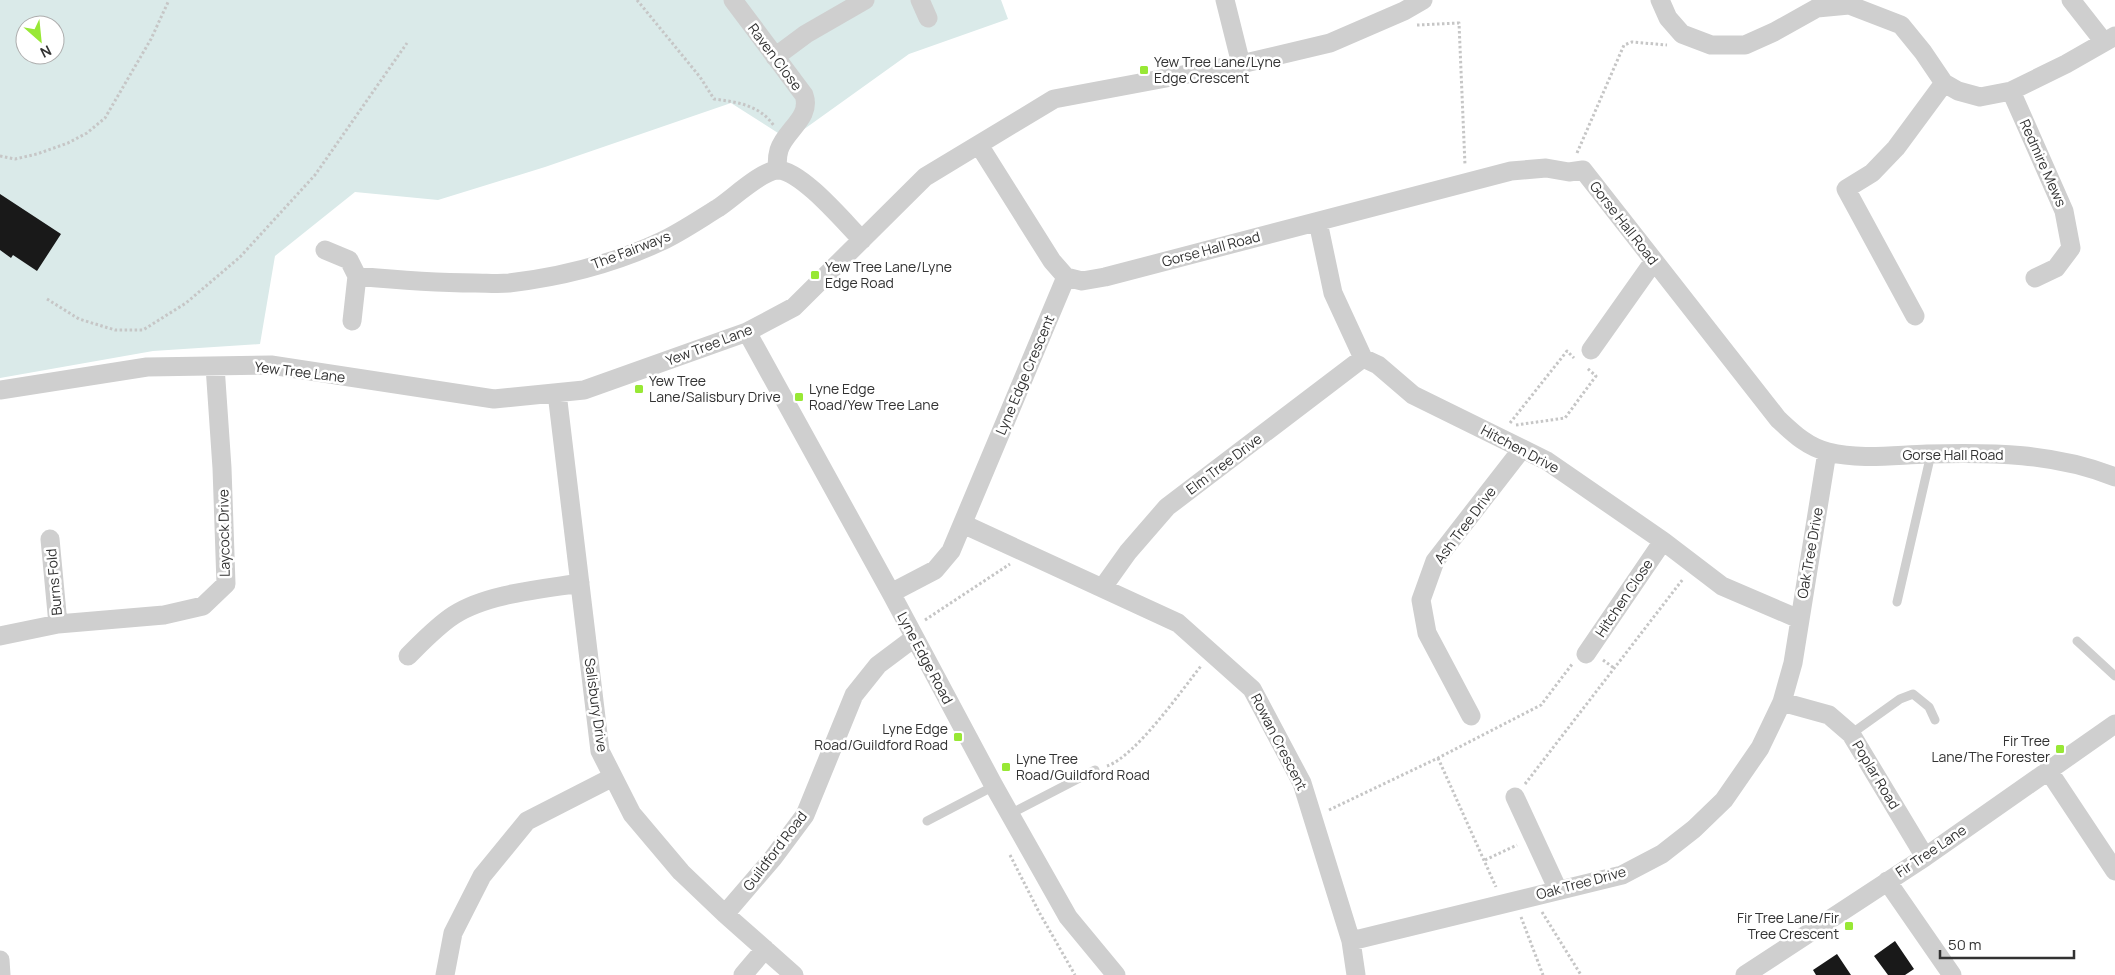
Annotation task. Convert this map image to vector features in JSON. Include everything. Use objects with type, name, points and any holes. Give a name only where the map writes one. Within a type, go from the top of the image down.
[{"type":"street","name":"Raven Close","points":[[733,0],[804,95],[806,103],[803,114],[779,150],[778,170]]},
{"type":"street","points":[[775,57],[806,34],[865,0]]},
{"type":"street","points":[[920,0],[928,18]]},
{"type":"street","name":"Yew Tree Lane","points":[[0,390],[147,366],[271,365],[494,399],[584,390],[747,332],[794,307],[925,178],[1054,99],[1241,64],[1330,42],[1404,11],[1423,0]]},
{"type":"street","points":[[1660,0],[1668,18],[1682,34],[1711,45],[1745,44],[1774,32],[1817,8],[1837,3],[1849,5],[1901,25],[1923,52],[1944,83],[1958,91],[1980,97],[2011,91],[2110,39],[2071,0]]},
{"type":"street","points":[[1228,1],[1241,64]]},
{"type":"street","points":[[1915,316],[1842,182],[1872,173],[1896,148],[1944,83]]},
{"type":"street","name":"Redmire Mews","points":[[2011,91],[2064,211],[2071,248],[2056,268],[2035,278]]},
{"type":"street","points":[[979,144],[1052,261],[1066,277]]},
{"type":"street","name":"Gorse Hall Road","points":[[1066,277],[1082,281],[1105,277],[1511,171],[1546,168],[1569,172],[1583,170],[1778,419],[1803,441],[1827,452],[1856,457],[1964,453],[2013,455],[2092,467],[2115,477]]},
{"type":"street","points":[[778,170],[801,180],[862,240]]},
{"type":"street","name":"The Fairways","points":[[357,276],[432,283],[507,283],[584,268],[628,254],[663,240],[718,208],[764,176],[778,170]]},
{"type":"street","points":[[1318,222],[1333,293],[1363,358]]},
{"type":"street","points":[[326,250],[349,260],[357,276],[352,321]]},
{"type":"street","points":[[1591,350],[1654,261]]},
{"type":"street","name":"Lyne Edge Crescent","points":[[891,593],[926,575],[943,562],[951,550],[1066,277]]},
{"type":"street","name":"Lyne Edge Road","points":[[747,332],[891,593],[994,786],[1068,917],[1116,975]]},
{"type":"street","name":"Hitchen Drive","points":[[1363,358],[1378,365],[1413,395],[1547,461],[1663,541],[1722,586],[1799,619]]},
{"type":"street","name":"Elm Tree Drive","points":[[1103,588],[1128,552],[1167,507],[1363,358]]},
{"type":"street","name":"Laycock Drive","points":[[0,636],[58,624],[164,615],[203,606],[226,584],[222,468],[215,366]]},
{"type":"street","name":"Salisbury Drive","points":[[557,393],[600,751],[632,814],[682,872],[725,914],[794,975]]},
{"type":"street","name":"Ash Tree Drive","points":[[1471,716],[1427,633],[1421,600],[1435,561],[1522,449]]},
{"type":"street","name":"Oak Tree Drive","points":[[1351,941],[1622,875],[1662,854],[1694,829],[1724,800],[1760,748],[1782,702],[1793,663],[1827,452]]},
{"type":"street","name":"Rowan Crescent","points":[[963,524],[1178,623],[1252,688],[1302,782],[1351,941],[1356,975]]},
{"type":"street","name":"Burns Fold","points":[[50,539],[58,624]]},
{"type":"street","name":"Hitchen Close","points":[[1586,654],[1663,541]]},
{"type":"street","points":[[408,656],[455,614],[498,597],[580,583]]},
{"type":"street","name":"Guildford Road","points":[[725,914],[773,858],[805,815],[854,695],[878,665],[912,633]]},
{"type":"street","name":"Poplar Road","points":[[1782,702],[1828,715],[1851,734],[1925,857]]},
{"type":"street","name":"Fir Tree Lane","points":[[1745,975],[1925,857],[2115,724]]},
{"type":"street","points":[[2048,770],[2115,871]]},
{"type":"street","points":[[445,975],[453,933],[482,876],[527,821],[613,777]]},
{"type":"street","points":[[1515,797],[1558,890]]},
{"type":"street","points":[[1887,881],[1952,975]]},
{"type":"street","points":[[744,975],[765,949]]},
{"type":"street","points":[[0,960],[1,975]]},
{"type":"lane","points":[[1897,602],[1931,454]]},
{"type":"lane","points":[[2077,641],[2115,676]]},
{"type":"lane","points":[[1851,734],[1900,699],[1913,694],[1929,707],[1935,720]]},
{"type":"lane","points":[[1010,814],[1095,770]]},
{"type":"lane","points":[[926,821],[994,786]]},
{"type":"path","points":[[0,156],[15,160],[68,143],[87,133],[105,118],[151,39],[169,0]]},
{"type":"path","points":[[637,0],[700,77],[714,99],[740,102],[757,109],[770,120],[784,140]]},
{"type":"path","points":[[1404,11],[1411,25],[1459,23],[1465,183]]},
{"type":"path","points":[[1569,172],[1624,45],[1632,42],[1672,45],[1682,34]]},
{"type":"path","points":[[47,299],[78,319],[115,330],[143,330],[186,304],[240,257],[315,175],[407,43]]},
{"type":"path","points":[[1567,351],[1596,376],[1565,418],[1508,427],[1567,351]]},
{"type":"path","points":[[912,633],[923,622],[1014,561],[1021,551]]},
{"type":"path","points":[[1515,797],[1694,565]]},
{"type":"path","points":[[1095,770],[1116,763],[1156,724],[1211,652]]},
{"type":"path","points":[[1313,818],[1438,758],[1541,705],[1576,660],[1586,654]]},
{"type":"path","points":[[1438,758],[1485,860],[1581,975]]},
{"type":"path","points":[[1485,860],[1534,838]]},
{"type":"path","points":[[1009,853],[1039,912],[1075,975]]},
{"type":"path","points":[[1517,900],[1543,975]]},
{"type":"shaded area","points":[[0,0],[1001,0],[1008,19],[909,54],[789,140],[731,103],[545,167],[438,200],[355,192],[275,256],[260,344],[153,351],[0,378]]},
{"type":"building","points":[[0,194],[61,234],[37,271],[13,255],[11,258],[0,250]]},
{"type":"building","points":[[1895,941],[1914,969],[1905,975],[1888,975],[1874,956]]},
{"type":"building","points":[[1837,954],[1851,975],[1816,975],[1813,970]]},
{"type":"place","name":"Yew Tree Lane/Lyne Edge Crescent","points":[[1144,70]]},
{"type":"place","name":"Yew Tree Lane/Lyne Edge Road","points":[[815,275]]},
{"type":"place","name":"Yew Tree Lane/Salisbury Drive","points":[[639,389]]},
{"type":"place","name":"Lyne Edge Road/Yew Tree Lane","points":[[799,397]]},
{"type":"place","name":"Lyne Edge Road/Guildford Road","points":[[958,737]]},
{"type":"place","name":"Fir Tree Lane/The Forester","points":[[2060,749]]},
{"type":"place","name":"Lyne Tree Road/Guildford Road","points":[[1006,767]]},
{"type":"place","name":"Fir Tree Lane/Fir Tree Crescent","points":[[1849,926]]}]
